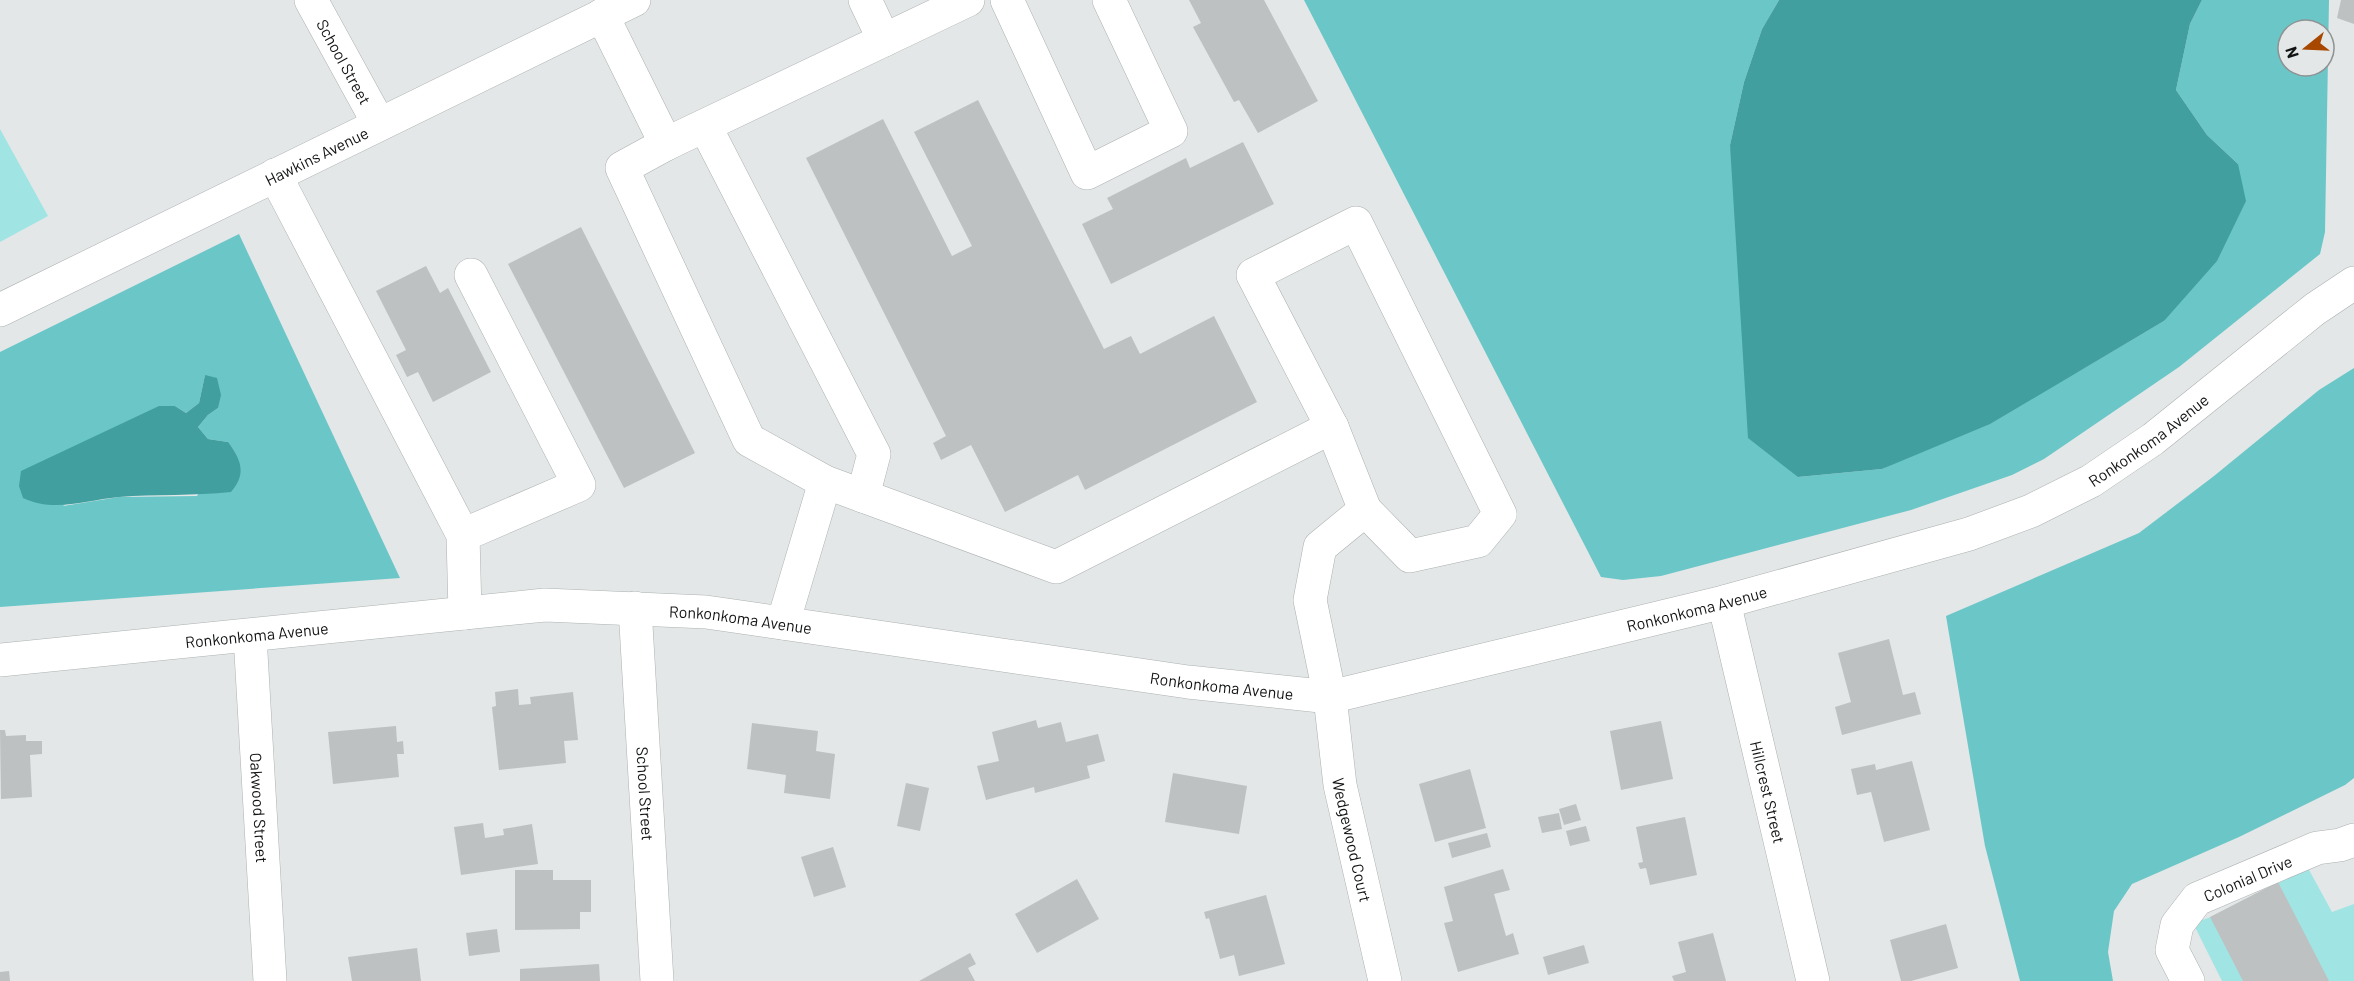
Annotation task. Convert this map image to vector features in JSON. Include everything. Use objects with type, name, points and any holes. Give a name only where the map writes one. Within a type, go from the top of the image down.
[{"type":"street","name":"School Street","points":[[311,0],[380,124]]},
{"type":"street","name":"Hawkins Avenue","points":[[0,310],[634,0]]},
{"type":"street","points":[[865,0],[884,40]]},
{"type":"street","points":[[968,0],[666,144],[622,168],[749,440],[825,483],[1056,567],[1332,427]]},
{"type":"street","points":[[1007,0],[1087,173],[1171,131],[1109,0]]},
{"type":"street","points":[[602,15],[666,144]]},
{"type":"street","points":[[705,126],[874,454],[863,496]]},
{"type":"street","points":[[275,175],[463,535],[465,614]]},
{"type":"street","points":[[1356,223],[1500,514],[1478,541],[1410,556],[1365,510],[1332,427],[1253,275],[1356,223]]},
{"type":"street","points":[[463,535],[579,485],[471,274]]},
{"type":"street","name":"Ronkonkoma Avenue","points":[[0,660],[545,605],[706,612],[1188,682],[1330,697],[1724,602],[1969,534],[2031,511],[2091,481],[2153,440],[2315,309],[2354,283]]},
{"type":"street","points":[[783,623],[825,483]]},
{"type":"street","name":"Wedgewood Court","points":[[1365,510],[1320,547],[1310,600],[1330,697],[1340,785],[1385,981]]},
{"type":"street","name":"Hillcrest Street","points":[[1724,602],[1813,981]]},
{"type":"street","name":"School Street","points":[[634,608],[657,981]]},
{"type":"street","name":"Oakwood Street","points":[[250,636],[270,981]]},
{"type":"street","name":"Colonial Drive","points":[[2188,981],[2172,950],[2177,926],[2197,899],[2317,848],[2340,845],[2354,840]]},
{"type":"shaded area","points":[[1304,0],[1779,0],[1762,29],[1744,82],[1730,145],[1798,477],[1882,469],[2079,371],[2164,321],[2238,164],[2207,135],[2176,90],[2190,24],[2202,0],[2329,0],[2329,18],[2276,18],[2276,78],[2328,78],[2325,232],[2320,254],[2179,367],[2044,459],[2012,475],[1911,510],[1661,576],[1623,580],[1601,577]]},
{"type":"shaded area","points":[[1779,0],[2202,0],[2190,24],[2176,90],[2207,135],[2238,164],[2246,201],[2217,261],[2164,321],[1990,424],[1882,469],[1798,477],[1748,438],[1730,145],[1744,82],[1762,29]]},
{"type":"shaded area","points":[[0,129],[48,216],[0,242]]},
{"type":"shaded area","points":[[239,234],[400,578],[0,607],[0,352]],"holes":[[[205,375],[218,408],[208,415],[198,427],[208,439],[228,442],[197,496],[119,497],[63,506],[175,406],[186,413],[199,403]]]},
{"type":"shaded area","points":[[2354,368],[2354,778],[2345,785],[2239,837],[2132,884],[2114,911],[2108,952],[2113,981],[2020,981],[1985,846],[1946,616],[2139,533],[2214,476],[2319,390]]},
{"type":"shaded area","points":[[205,375],[217,378],[221,395],[218,408],[208,415],[198,427],[208,439],[228,442],[236,455],[241,473],[231,492],[119,497],[58,505],[46,505],[23,498],[19,486],[21,471],[159,406],[175,406],[186,413],[199,403]]},
{"type":"shaded area","points":[[2308,868],[2332,912],[2354,904],[2354,981],[2222,981],[2193,923],[2211,917]]},
{"type":"building","points":[[1189,0],[1264,0],[1318,101],[1258,133],[1239,100],[1234,102],[1193,27],[1201,23]]},
{"type":"building","points":[[2341,0],[2354,0],[2354,24],[2337,18]]},
{"type":"building","points":[[978,100],[1104,349],[1131,336],[1140,354],[1214,316],[1257,402],[1085,490],[1078,475],[1005,512],[971,445],[941,460],[933,443],[946,436],[806,158],[883,119],[952,256],[972,246],[914,132]]},
{"type":"building","points":[[1243,142],[1274,204],[1111,284],[1082,224],[1113,209],[1107,198],[1186,158],[1190,168]]},
{"type":"building","points":[[581,227],[695,453],[624,488],[508,264]]},
{"type":"building","points":[[426,266],[440,293],[448,288],[491,372],[433,402],[418,372],[407,377],[396,355],[406,350],[376,291]]},
{"type":"building","points":[[1889,639],[1903,695],[1915,692],[1921,714],[1842,735],[1835,707],[1851,702],[1838,653]]},
{"type":"building","points":[[518,689],[519,705],[531,704],[530,697],[573,692],[578,740],[564,741],[566,763],[499,770],[492,707],[496,706],[495,692]]},
{"type":"building","points":[[1036,720],[1038,728],[1061,722],[1066,742],[1098,734],[1105,761],[1087,766],[1090,778],[1035,793],[1034,787],[986,800],[977,766],[999,761],[992,732]]},
{"type":"building","points":[[1661,721],[1673,779],[1621,790],[1610,731]]},
{"type":"building","points":[[752,723],[818,731],[816,751],[835,754],[830,799],[784,793],[786,775],[747,769]]},
{"type":"building","points":[[396,726],[397,742],[403,741],[404,754],[397,754],[399,777],[333,784],[328,732]]},
{"type":"building","points":[[0,730],[5,730],[6,736],[26,735],[26,741],[42,741],[42,754],[30,755],[32,797],[1,799]]},
{"type":"building","points":[[1912,761],[1930,830],[1884,842],[1871,792],[1857,795],[1851,769],[1875,764],[1876,770]]},
{"type":"building","points":[[1470,769],[1486,828],[1435,842],[1419,784]]},
{"type":"building","points":[[1173,773],[1247,786],[1239,834],[1165,822]]},
{"type":"building","points":[[906,783],[929,788],[920,831],[897,826]]},
{"type":"building","points":[[1576,804],[1581,820],[1564,825],[1559,809]]},
{"type":"building","points":[[1559,813],[1562,829],[1542,833],[1538,817]]},
{"type":"building","points":[[1685,817],[1697,875],[1650,885],[1646,868],[1640,869],[1638,863],[1643,862],[1636,827]]},
{"type":"building","points":[[483,823],[485,838],[504,835],[503,829],[532,824],[538,864],[461,875],[454,827]]},
{"type":"building","points":[[1586,826],[1590,841],[1570,846],[1566,831]]},
{"type":"building","points":[[1487,833],[1491,847],[1452,858],[1448,843]]},
{"type":"building","points":[[833,847],[846,887],[814,897],[801,857]]},
{"type":"building","points":[[1503,869],[1510,890],[1494,894],[1506,936],[1513,933],[1519,954],[1458,972],[1444,923],[1453,921],[1444,887]]},
{"type":"building","points":[[515,870],[553,870],[553,880],[591,880],[591,912],[580,912],[580,929],[515,930]]},
{"type":"building","points":[[1077,879],[1099,919],[1037,953],[1015,914]]},
{"type":"building","points":[[2278,882],[2329,981],[2243,981],[2210,917]]},
{"type":"building","points":[[1266,895],[1285,964],[1239,976],[1234,955],[1220,959],[1209,918],[1206,919],[1204,912]]},
{"type":"building","points":[[1946,924],[1958,968],[1911,981],[1901,981],[1890,940]]},
{"type":"building","points":[[497,929],[500,952],[469,956],[466,933]]},
{"type":"building","points":[[1713,933],[1726,981],[1674,981],[1672,976],[1686,972],[1678,942]]},
{"type":"building","points":[[1584,945],[1589,963],[1548,975],[1543,957]]},
{"type":"building","points":[[417,948],[421,981],[352,981],[348,957]]},
{"type":"building","points":[[970,953],[976,964],[968,968],[975,981],[919,981]]},
{"type":"building","points":[[599,964],[600,981],[520,981],[520,969]]},
{"type":"building","points":[[9,971],[10,981],[0,981],[0,972]]}]
